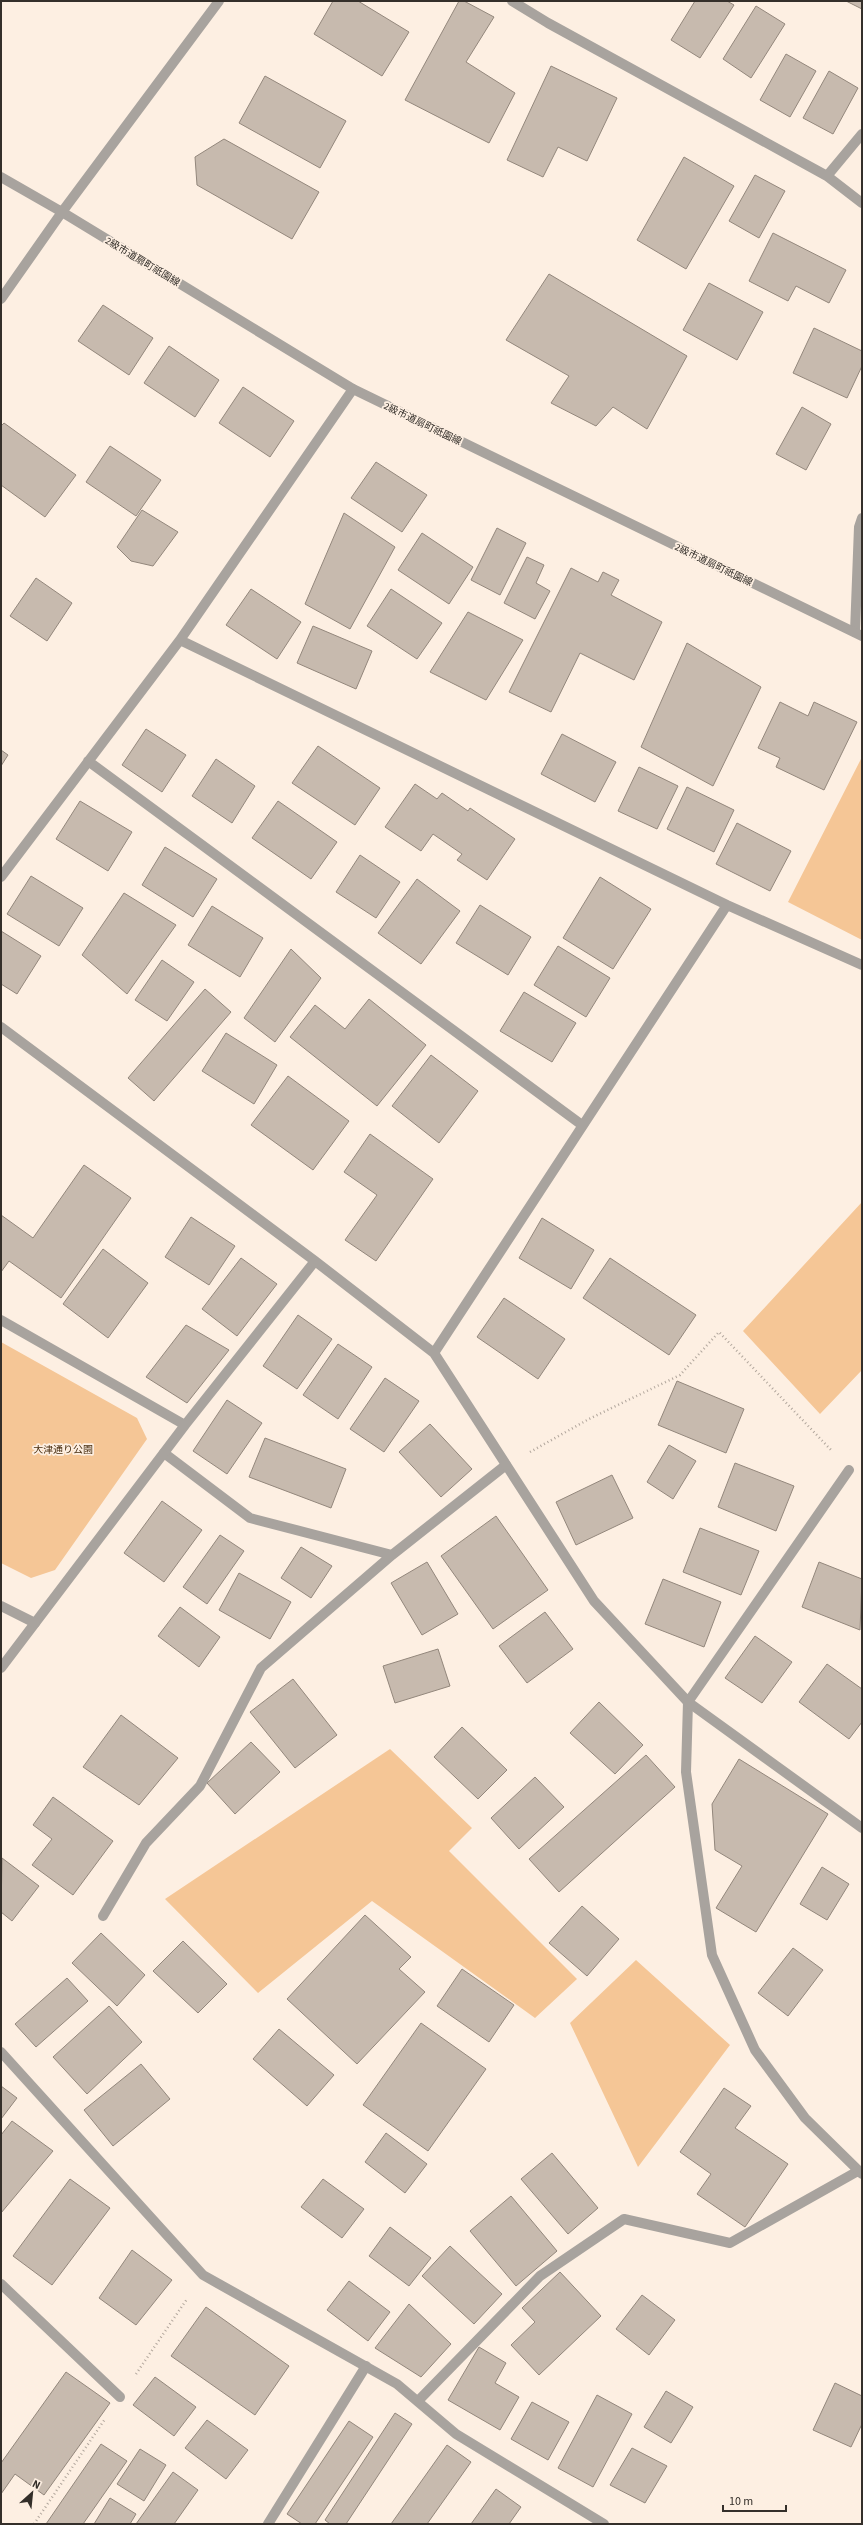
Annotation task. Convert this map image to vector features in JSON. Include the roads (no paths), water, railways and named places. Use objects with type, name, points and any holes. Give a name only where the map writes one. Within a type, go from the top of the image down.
[{"type":"street","points":[[1,299],[62,212],[219,1]]},
{"type":"street","points":[[512,1],[548,23],[827,176],[862,203]]},
{"type":"street","points":[[827,176],[862,134]]},
{"type":"street","name":"2級市道扇町祇園線","points":[[1,177],[62,212],[354,389],[858,634]]},
{"type":"street","points":[[1,877],[180,640],[354,389]]},
{"type":"street","points":[[858,634],[859,527],[862,518]]},
{"type":"street","points":[[180,640],[727,905],[862,965]]},
{"type":"street","points":[[88,761],[582,1125]]},
{"type":"street","points":[[434,1353],[727,905]]},
{"type":"street","points":[[1,1027],[315,1261],[434,1353],[594,1601],[688,1702],[862,1828]]},
{"type":"street","points":[[1,1668],[185,1425],[315,1261]]},
{"type":"street","points":[[1,1320],[185,1425]]},
{"type":"street","points":[[164,1453],[250,1518],[392,1555]]},
{"type":"street","points":[[103,1916],[146,1843],[200,1786],[262,1668],[392,1555],[506,1465]]},
{"type":"street","points":[[418,2401],[540,2276],[624,2219],[730,2243],[860,2172],[805,2118],[755,2050],[712,1955],[686,1772],[688,1702],[850,1470]]},
{"type":"street","points":[[1,1606],[35,1623]]},
{"type":"street","points":[[1,2052],[204,2275],[397,2384],[456,2434],[604,2524]]},
{"type":"street","points":[[1,2284],[120,2397]]},
{"type":"street","points":[[268,2524],[366,2366]]},
{"type":"park label","name":"大津通り公園","points":[[63,1449]]}]
